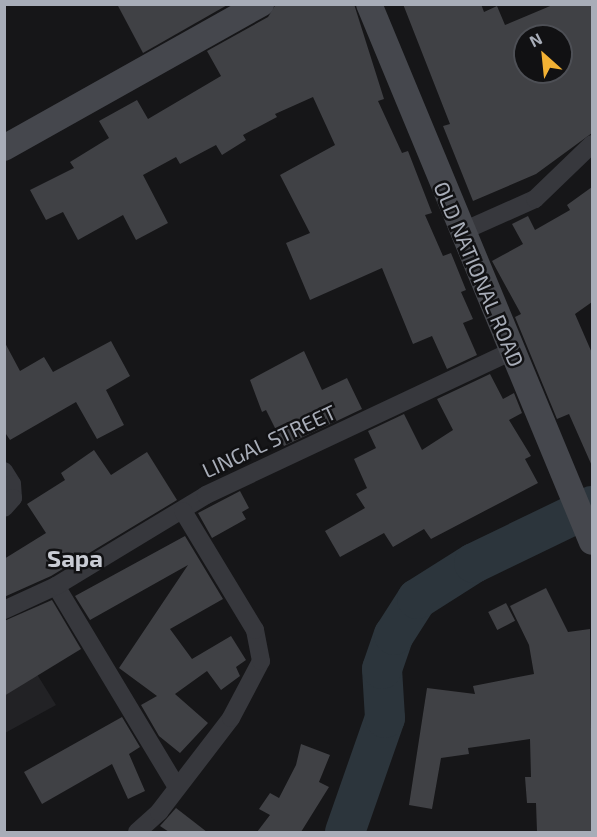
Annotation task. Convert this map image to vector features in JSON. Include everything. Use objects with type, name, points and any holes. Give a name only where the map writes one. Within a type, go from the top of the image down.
[{"type":"main road","points":[[4,148],[261,4]]},
{"type":"main road","name":"OLD NATIONAL ROAD","points":[[369,4],[460,232],[592,542]]},
{"type":"street","points":[[460,232],[535,199],[592,144]]},
{"type":"street","name":"LINGAL STREET","points":[[4,610],[56,586],[206,495],[510,352]]},
{"type":"street","points":[[4,471],[12,484],[13,498],[4,508]]},
{"type":"street","points":[[137,832],[177,787],[231,718],[261,662],[255,630],[183,511]]},
{"type":"street","points":[[56,586],[177,787]]},
{"type":"shaded area","points":[[4,621],[56,705],[5,733],[4,733]]},
{"type":"building","points":[[117,4],[229,4],[143,53]]},
{"type":"building","points":[[276,4],[354,4],[384,99],[378,101],[402,153],[408,151],[432,213],[425,215],[443,256],[451,253],[466,290],[461,292],[473,319],[463,323],[477,355],[447,369],[432,336],[413,344],[382,268],[310,300],[286,243],[310,233],[280,175],[335,145],[313,97],[275,114],[277,117],[243,135],[246,140],[222,155],[216,145],[180,164],[176,157],[143,175],[168,223],[136,240],[123,215],[78,240],[63,212],[46,220],[30,190],[74,168],[70,162],[109,138],[99,121],[137,100],[148,119],[221,76],[207,51],[268,17]]},
{"type":"building","points":[[403,4],[481,4],[484,12],[497,6],[505,25],[555,4],[592,4],[592,133],[536,174],[473,201],[443,126],[450,124]]},
{"type":"building","points":[[592,187],[592,302],[575,314],[592,353],[592,466],[569,414],[557,419],[515,317],[521,314],[492,261],[523,244],[512,224],[528,216],[535,230],[570,210],[567,205]]},
{"type":"building","points":[[4,341],[20,371],[44,357],[53,372],[111,341],[130,376],[106,390],[124,425],[97,439],[76,402],[10,440],[4,431]]},
{"type":"building","points":[[304,351],[322,390],[347,378],[362,409],[284,446],[266,410],[262,412],[250,380]]},
{"type":"building","points":[[490,374],[503,399],[514,393],[522,413],[509,420],[531,456],[525,459],[538,483],[431,539],[424,529],[393,547],[384,533],[340,557],[325,531],[365,508],[356,494],[367,488],[354,459],[376,448],[368,431],[404,414],[422,450],[453,430],[437,399]]},
{"type":"building","points":[[94,450],[111,475],[147,452],[177,500],[51,576],[4,597],[4,559],[46,533],[27,504],[65,480],[61,473]]},
{"type":"building","points":[[240,491],[249,508],[242,512],[246,519],[212,538],[198,513]]},
{"type":"building","points":[[185,536],[223,599],[170,629],[192,659],[231,636],[246,660],[236,667],[240,676],[221,690],[207,671],[175,694],[208,723],[180,753],[159,736],[141,705],[157,696],[119,668],[188,565],[90,620],[75,596]]},
{"type":"building","points":[[546,588],[568,632],[590,629],[592,832],[537,832],[536,803],[527,803],[525,777],[531,777],[530,739],[468,748],[469,754],[441,758],[432,809],[409,805],[427,688],[475,694],[473,686],[534,674],[529,645],[510,606]]},
{"type":"building","points":[[52,600],[81,649],[4,696],[4,621]]},
{"type":"building","points":[[506,603],[515,621],[497,630],[488,612]]},
{"type":"building","points":[[122,717],[140,747],[129,754],[145,791],[128,799],[112,764],[42,804],[24,772]]},
{"type":"building","points":[[301,744],[330,755],[319,782],[329,787],[301,832],[257,832],[270,815],[259,809],[270,793],[279,798],[296,765]]},
{"type":"building","points":[[176,808],[207,832],[169,832],[160,826]]},
{"type":"waterway","points":[[345,832],[385,718],[382,669],[394,635],[417,599],[474,563],[592,506]]},
{"type":"district","name":"Sapa","points":[[75,558]]}]
